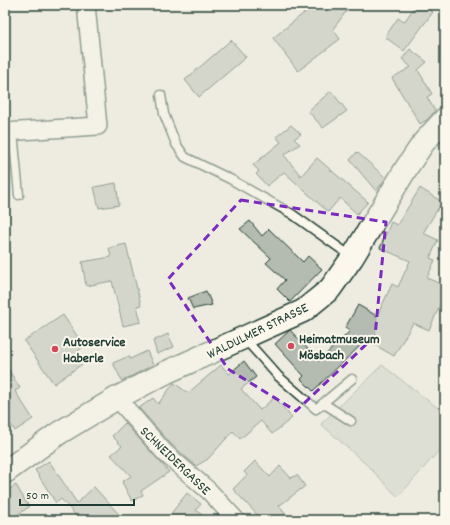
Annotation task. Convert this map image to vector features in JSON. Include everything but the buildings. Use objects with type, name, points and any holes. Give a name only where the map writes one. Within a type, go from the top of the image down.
[{"type":"street","points":[[9,132],[98,126],[86,5]]},
{"type":"street","name":"WALDULMER STRASSE","points":[[5,472],[59,434],[117,398],[167,372],[303,311],[330,289],[352,258],[407,167],[424,142],[445,119]]},
{"type":"street","name":"SCHNEIDERGASSE","points":[[117,398],[165,452],[209,491],[236,520]]},
{"type":"lane","points":[[161,96],[164,114],[176,144],[185,157],[230,179],[292,214],[352,258]]},
{"type":"lane","points":[[9,132],[19,194]]},
{"type":"lane","points":[[244,338],[278,376],[316,408],[352,379]]},
{"type":"lane","points":[[323,403],[351,421]]},
{"type":"highlighted area","points":[[241,200],[386,222],[375,336],[296,411],[228,369],[168,279]]},
{"type":"shaded area","points":[[382,365],[443,412],[445,407],[445,444],[398,497],[368,466],[321,424]]},
{"type":"place","name":"Heimatmuseum Mösbach","points":[[291,346]]},
{"type":"place","name":"Autoservice Haberle","points":[[55,349]]}]
